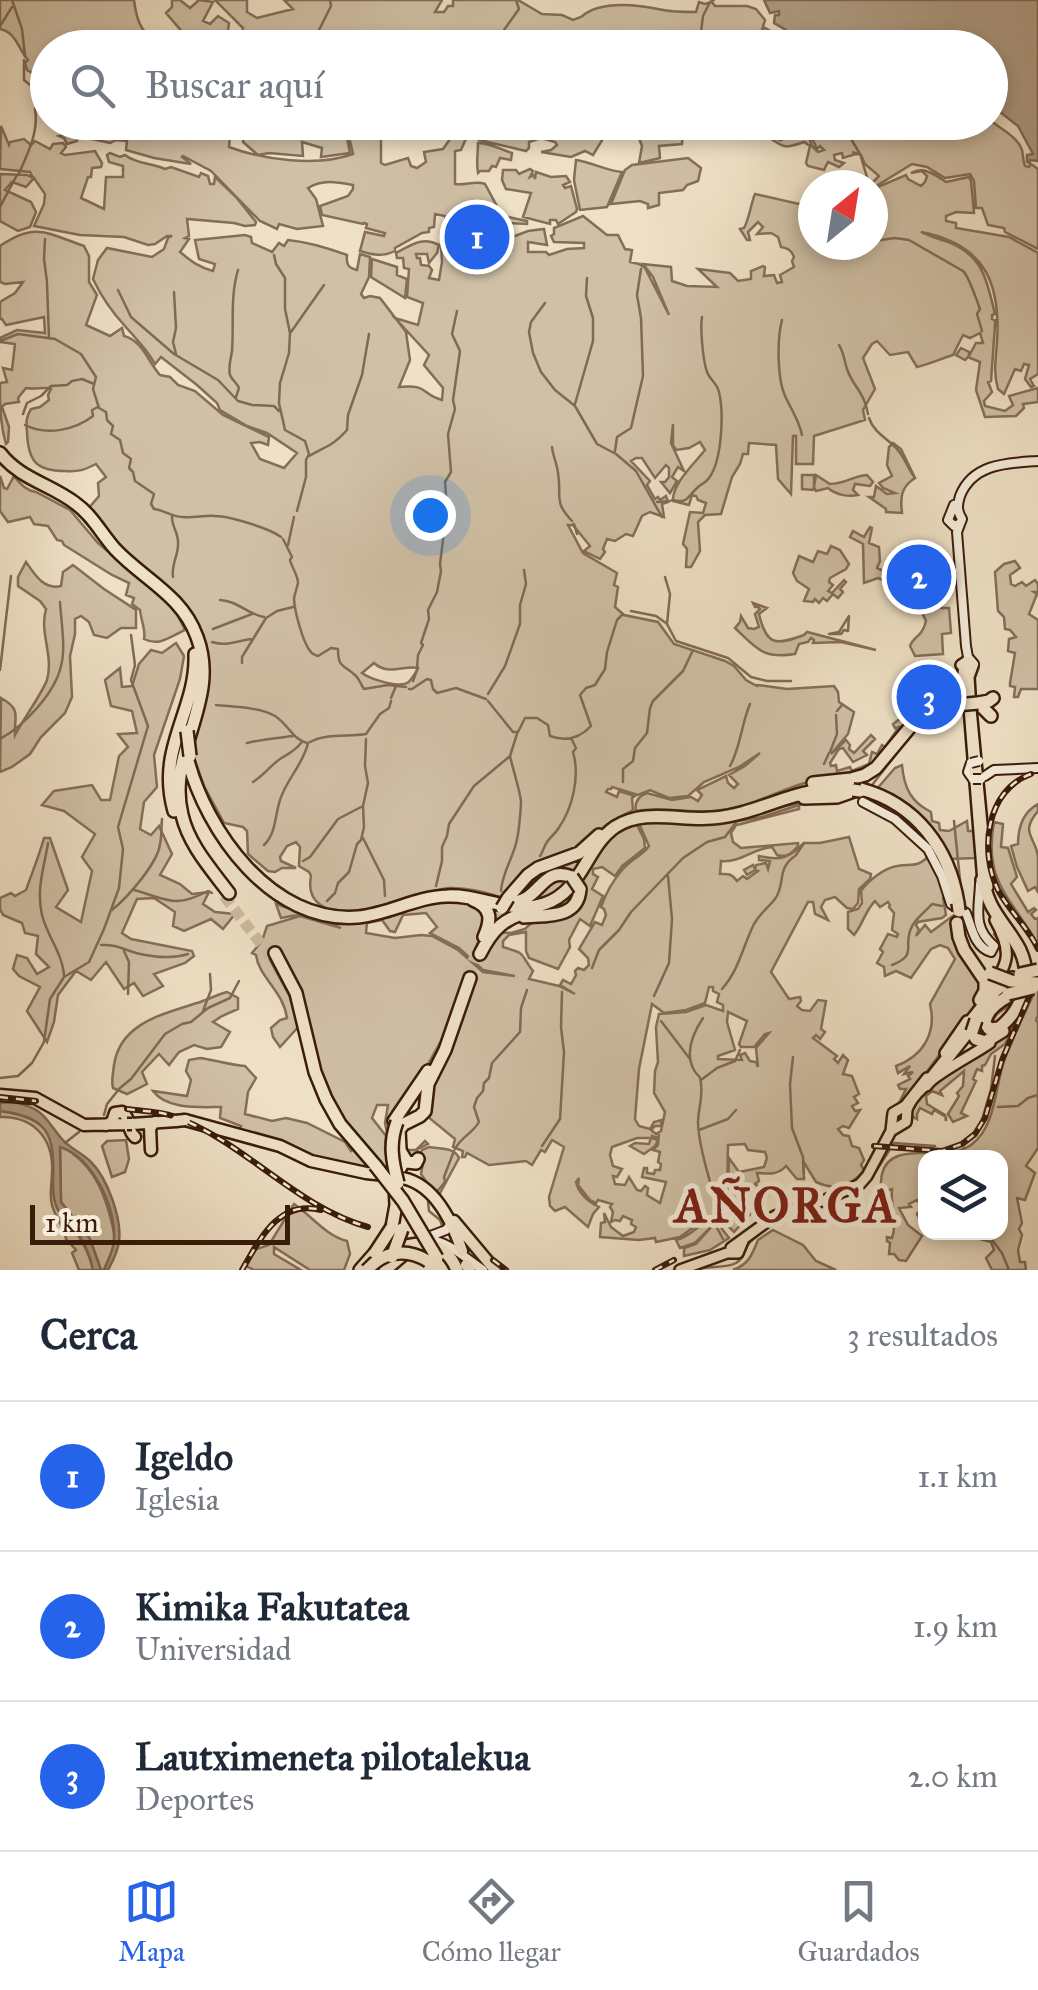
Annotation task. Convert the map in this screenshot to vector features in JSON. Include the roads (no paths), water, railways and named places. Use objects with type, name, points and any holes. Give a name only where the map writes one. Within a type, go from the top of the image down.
[{"type":"highway","points":[[0,456],[24,476],[79,506],[113,546],[168,593],[190,620],[199,663],[188,734]]},
{"type":"highway","points":[[0,456],[22,478],[73,506],[120,558],[172,602],[186,622],[195,665],[179,802],[185,826],[226,894],[201,865],[182,834],[169,784],[172,750],[195,665]]},
{"type":"highway","points":[[767,801],[807,784],[865,776],[882,762],[917,717],[973,689]]},
{"type":"highway","points":[[822,797],[848,794],[864,785],[918,720],[935,708]]},
{"type":"highway","points":[[187,756],[202,798],[229,844],[264,883],[297,905],[322,914],[355,917],[450,895],[533,908],[560,897],[575,884],[608,834],[637,818],[704,819],[802,798],[854,797],[857,801],[862,794]]},
{"type":"highway","points":[[187,756],[203,796],[240,855],[266,880],[298,902],[322,912],[370,913],[438,893],[517,902],[560,873],[572,877],[580,889],[579,900],[567,912],[518,917],[497,927]]},
{"type":"highway","points":[[480,949],[505,903],[528,875],[578,853],[617,821],[636,814],[719,814],[811,787],[835,785],[903,812],[931,839],[947,870],[967,943],[979,960],[991,972],[1036,986]]},
{"type":"highway","points":[[752,810],[810,790],[826,788],[862,794]]},
{"type":"highway","points":[[490,898],[524,905],[556,896],[574,880],[602,832]]},
{"type":"highway","points":[[480,949],[509,918],[548,909],[566,898],[580,882],[593,854]]},
{"type":"highway","points":[[983,886],[1022,955],[1026,976],[1024,993],[1014,1013],[1000,1028],[989,1029],[985,1023],[987,1014],[1008,995]]},
{"type":"highway","points":[[450,895],[477,902],[487,909],[490,920],[480,949]]},
{"type":"highway","points":[[957,910],[964,950],[986,983],[978,1006]]},
{"type":"highway","points":[[273,955],[290,979],[302,1009],[313,1064],[340,1124],[447,1254]]},
{"type":"highway","points":[[948,1050],[1002,984],[1038,970]]},
{"type":"highway","points":[[386,1267],[403,1240],[396,1205],[402,1165],[400,1128],[426,1108],[428,1084],[468,978],[438,1052],[396,1121],[392,1156],[402,1165]]},
{"type":"highway","points":[[926,1085],[984,1013],[1008,995],[1036,986]]},
{"type":"highway","points":[[989,997],[974,1026],[980,1041],[994,1038],[1036,986]]},
{"type":"highway","points":[[396,1121],[430,1073],[448,1039]]},
{"type":"highway","points":[[402,1165],[390,1127],[391,1112],[438,1052]]},
{"type":"highway","points":[[0,1094],[36,1098],[80,1124],[126,1128],[181,1120],[283,1146],[304,1159],[369,1176],[410,1178],[447,1215],[447,1254]]},
{"type":"highway","points":[[406,1107],[419,1099],[426,1108]]},
{"type":"highway","points":[[150,1150],[150,1128],[155,1122]]},
{"type":"highway","points":[[336,1166],[395,1171],[402,1165]]},
{"type":"highway","points":[[336,1166],[360,1177],[402,1165]]},
{"type":"highway","points":[[417,1182],[447,1215]]},
{"type":"highway","points":[[386,1267],[403,1240]]},
{"type":"highway","points":[[361,1270],[376,1253],[403,1240],[496,1270]]},
{"type":"highway","points":[[361,1270],[384,1252],[425,1244],[446,1251],[464,1268]]},
{"type":"highway","points":[[361,1270],[399,1252],[447,1254]]},
{"type":"main road","points":[[978,769],[972,755],[975,667],[966,648],[956,525],[962,518],[955,513],[964,489],[980,471],[998,464],[1038,459]]},
{"type":"main road","points":[[973,689],[981,843]]},
{"type":"main road","points":[[862,794],[927,851],[942,876],[951,904],[966,913],[972,933],[983,950],[990,952],[994,946],[980,929],[983,886],[973,689]]},
{"type":"main road","points":[[978,769],[1038,767]]},
{"type":"main road","points":[[677,1270],[727,1253],[775,1216],[858,1186],[894,1126],[893,1112],[904,1110],[926,1085],[1003,1034],[1015,1019],[1036,986],[1024,954],[983,886]]},
{"type":"main road","points":[[904,1110],[1002,973],[1007,956],[1005,940],[989,910],[983,886]]},
{"type":"main road","points":[[361,1270],[361,1260],[374,1250],[450,1227],[447,1215]]},
{"type":"main road","points":[[403,1240],[438,1240],[481,1270]]},
{"type":"main road","points":[[447,1254],[481,1270]]},
{"type":"waterway","points":[[12,0],[22,29],[25,56]]},
{"type":"waterway","points":[[319,30],[331,6],[330,0]]},
{"type":"waterway","points":[[504,30],[519,9],[516,0]]},
{"type":"waterway","points":[[701,30],[703,16],[714,0]]},
{"type":"waterway","points":[[0,26],[12,7]]},
{"type":"waterway","points":[[24,60],[24,80],[30,85]]},
{"type":"waterway","points":[[19,173],[32,140]]},
{"type":"waterway","points":[[852,140],[860,154]]},
{"type":"waterway","points":[[861,157],[865,170]]},
{"type":"waterway","points":[[0,207],[17,175]]},
{"type":"waterway","points":[[45,239],[47,282]]},
{"type":"waterway","points":[[888,239],[909,240],[963,271],[980,309],[977,314],[982,331]]},
{"type":"waterway","points":[[274,255],[285,278],[290,333],[279,403],[285,430],[305,441],[309,454],[297,511]]},
{"type":"waterway","points":[[615,451],[617,437],[631,428],[643,376],[637,295],[641,269]]},
{"type":"waterway","points":[[236,397],[239,388],[229,369],[238,270]]},
{"type":"waterway","points":[[575,404],[593,341],[587,278]]},
{"type":"waterway","points":[[47,284],[49,338]]},
{"type":"waterway","points":[[291,332],[324,285]]},
{"type":"waterway","points":[[118,290],[131,317],[174,354],[218,380],[238,401],[274,406],[279,411]]},
{"type":"waterway","points":[[174,292],[176,354]]},
{"type":"waterway","points":[[545,303],[531,322],[529,332],[541,372],[575,406],[597,444],[636,471],[662,517]]},
{"type":"waterway","points":[[417,668],[428,610],[441,571],[447,508],[445,482],[451,472],[448,434],[455,409],[460,351],[452,334],[457,311]]},
{"type":"waterway","points":[[672,500],[684,500],[707,480],[719,449],[721,401],[706,367],[702,317]]},
{"type":"waterway","points":[[782,320],[780,379],[802,435]]},
{"type":"waterway","points":[[0,341],[18,334],[55,339],[81,354],[96,377],[93,389],[99,408],[106,412],[113,426],[111,434],[120,440],[123,453],[131,459],[129,468],[135,481],[154,494],[154,509],[179,517],[230,518],[281,537]]},
{"type":"waterway","points":[[309,456],[347,430],[369,334]]},
{"type":"waterway","points":[[839,345],[868,414]]},
{"type":"waterway","points":[[23,414],[27,403],[51,386],[82,379],[94,384]]},
{"type":"waterway","points":[[25,425],[51,431],[69,428],[93,416],[92,410],[98,407]]},
{"type":"waterway","points":[[869,418],[877,432],[899,452],[915,478]]},
{"type":"waterway","points":[[552,447],[560,503],[572,521]]},
{"type":"waterway","points":[[657,502],[670,501]]},
{"type":"waterway","points":[[172,517],[178,542],[173,577]]},
{"type":"waterway","points":[[288,545],[294,517]]},
{"type":"waterway","points":[[574,524],[577,534]]},
{"type":"waterway","points":[[283,539],[298,580],[294,598],[297,618],[311,653],[318,656],[331,648],[338,649],[341,663],[364,689],[406,687]]},
{"type":"waterway","points":[[488,694],[505,666],[520,624],[526,584],[524,570]]},
{"type":"waterway","points":[[0,670],[11,576]]},
{"type":"waterway","points":[[665,577],[670,594],[667,624],[676,641],[728,658],[751,677],[791,681]]},
{"type":"waterway","points":[[220,600],[264,617]]},
{"type":"waterway","points":[[0,739],[37,708],[58,676],[63,651],[60,602]]},
{"type":"waterway","points":[[242,663],[266,618],[293,607]]},
{"type":"waterway","points":[[631,611],[656,616],[666,623]]},
{"type":"waterway","points":[[213,629],[252,614]]},
{"type":"waterway","points":[[488,701],[513,732],[518,732],[525,718],[537,718],[548,725],[550,736],[568,739],[582,733],[591,726],[580,695],[595,685],[605,669],[617,620],[623,614]]},
{"type":"waterway","points":[[849,616],[848,631],[829,634],[839,632],[849,616]]},
{"type":"waterway","points":[[0,1078],[18,1076],[32,1063],[44,1042],[50,999],[64,977],[89,962],[119,888],[123,849],[118,827],[148,726],[131,680],[135,665],[131,635]]},
{"type":"waterway","points":[[212,642],[228,644],[253,639]]},
{"type":"waterway","points":[[623,782],[623,769],[633,761],[635,748],[647,733],[653,701],[683,671],[693,650]]},
{"type":"waterway","points":[[413,681],[417,670]]},
{"type":"waterway","points":[[409,689],[427,679],[437,693],[456,688],[486,699]]},
{"type":"waterway","points":[[391,698],[396,686]]},
{"type":"waterway","points":[[310,742],[330,736],[366,734],[391,701]]},
{"type":"waterway","points":[[730,766],[750,704]]},
{"type":"waterway","points":[[216,705],[269,713],[307,743]]},
{"type":"waterway","points":[[837,711],[842,705]]},
{"type":"waterway","points":[[830,752],[837,734],[836,715]]},
{"type":"waterway","points":[[436,886],[449,824],[474,786],[510,756],[517,734]]},
{"type":"waterway","points":[[247,743],[293,736]]},
{"type":"waterway","points":[[869,789],[910,736]]},
{"type":"waterway","points":[[540,856],[571,802],[576,771],[576,748],[571,738]]},
{"type":"waterway","points":[[327,901],[349,872],[361,840],[368,783],[366,739]]},
{"type":"waterway","points":[[253,782],[301,743]]},
{"type":"waterway","points":[[264,845],[273,830],[283,793],[308,743]]},
{"type":"waterway","points":[[824,764],[829,753]]},
{"type":"waterway","points":[[501,891],[515,846],[521,808],[510,756]]},
{"type":"waterway","points":[[592,968],[599,950],[683,858],[707,842],[725,837],[737,821],[805,803]]},
{"type":"waterway","points":[[303,861],[338,819],[363,806]]},
{"type":"waterway","points":[[112,910],[154,861],[161,841],[162,819]]},
{"type":"waterway","points":[[954,821],[961,890]]},
{"type":"waterway","points":[[363,838],[384,880],[385,896]]},
{"type":"waterway","points":[[48,843],[40,905],[64,976]]},
{"type":"waterway","points":[[796,855],[804,843]]},
{"type":"waterway","points":[[722,989],[737,966],[754,924],[775,899],[785,866],[795,856]]},
{"type":"waterway","points":[[654,996],[669,963],[672,919],[668,876]]},
{"type":"waterway","points":[[134,890],[178,901],[212,893]]},
{"type":"waterway","points":[[892,965],[905,958],[916,920],[932,904],[942,906]]},
{"type":"waterway","points":[[994,934],[1000,943]]},
{"type":"waterway","points":[[101,945],[155,956],[188,954]]},
{"type":"waterway","points":[[124,951],[129,962],[128,994]]},
{"type":"waterway","points":[[1013,953],[1018,961]]},
{"type":"waterway","points":[[203,1011],[211,990],[210,974]]},
{"type":"waterway","points":[[104,1115],[107,1104],[165,1034],[230,998],[239,981]]},
{"type":"waterway","points":[[455,1149],[479,1122],[474,1107],[492,1063],[520,1032],[527,990]]},
{"type":"waterway","points":[[542,1146],[560,1119],[562,992]]},
{"type":"waterway","points":[[993,1020],[1014,1002]]},
{"type":"waterway","points":[[703,1018],[693,1036],[690,1056],[701,1081],[699,1135],[717,1217]]},
{"type":"waterway","points":[[661,1021],[690,1059]]},
{"type":"waterway","points":[[701,1080],[735,1061],[740,1050]]},
{"type":"waterway","points":[[981,1123],[995,1056]]},
{"type":"waterway","points":[[793,1057],[792,1128],[803,1157],[804,1174]]},
{"type":"waterway","points":[[998,1107],[1018,1106],[1038,1095]]},
{"type":"waterway","points":[[699,1130],[728,1119],[736,1110]]},
{"type":"waterway","points":[[65,1143],[79,1132]]},
{"type":"waterway","points":[[869,1182],[894,1143],[935,1146]]},
{"type":"waterway","points":[[435,1194],[445,1182],[454,1151]]},
{"type":"waterway","points":[[428,1202],[429,1211],[443,1228]]},
{"type":"waterway","points":[[716,1226],[723,1239]]},
{"type":"waterway","points":[[694,1270],[736,1263],[763,1230]]},
{"type":"waterway","points":[[992,1240],[1009,1270]]},
{"type":"tunnel","points":[[224,896],[271,957]]},
{"type":"tunnel","points":[[466,977],[477,952]]},
{"type":"railway","points":[[1031,774],[1004,793],[990,823],[988,840],[998,890],[1038,949]]},
{"type":"railway","points":[[874,1146],[942,1151],[975,1134],[985,1118],[1002,1060],[1038,976]]},
{"type":"railway","points":[[0,1097],[36,1101]]},
{"type":"railway","points":[[127,1109],[167,1114],[199,1127],[316,1204],[368,1227]]},
{"type":"railway","points":[[242,1270],[264,1234],[282,1216],[293,1210],[321,1210]]},
{"type":"railway","points":[[493,1260],[506,1270]]},
{"type":"railway","points":[[655,1270],[674,1260]]},
{"type":"place","name":"Igeldo","points":[[477,237]]},
{"type":"place","name":"Kimika Fakutatea","points":[[919,577]]},
{"type":"place","name":"Lautximeneta pilotalekua","points":[[929,697]]},
{"type":"district","name":"AÑORGA","points":[[787,1205]]}]
